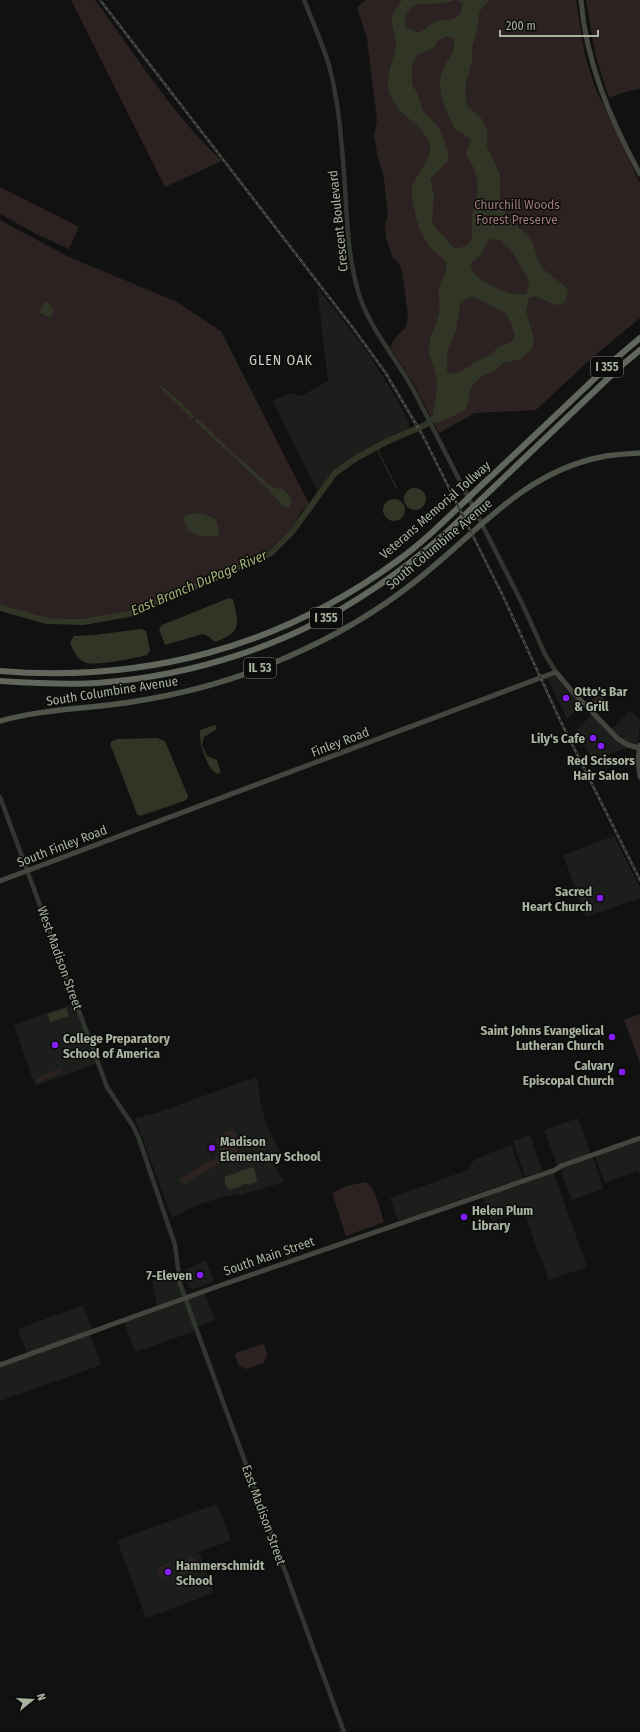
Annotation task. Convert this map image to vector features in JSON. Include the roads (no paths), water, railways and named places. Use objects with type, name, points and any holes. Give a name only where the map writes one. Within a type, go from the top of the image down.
[{"type":"highway","name":"Veterans Memorial Tollway","points":[[0,671],[44,674],[98,673],[128,670],[179,661],[227,648],[256,638],[325,607],[364,584],[415,547],[614,360],[640,338]]},
{"type":"highway","name":"Veterans Memorial Tollway","points":[[0,681],[45,684],[97,683],[182,670],[229,658],[272,643],[329,616],[370,592],[421,554],[449,530],[640,350]]},
{"type":"main road","points":[[581,0],[585,32],[595,72],[606,104],[620,137],[640,174]]},
{"type":"main road","name":"South Columbine Avenue","points":[[0,721],[24,715],[131,702],[187,690],[221,682],[275,662],[340,631],[387,602],[441,560],[501,506],[538,480],[563,468],[601,456],[640,454]]},
{"type":"main road","points":[[556,672],[571,690],[618,739],[628,745],[640,746],[640,777]]},
{"type":"main road","name":"Finley Road","points":[[132,832],[556,672]]},
{"type":"main road","name":"South Finley Road","points":[[0,881],[132,832]]},
{"type":"main road","name":"South Main Street","points":[[0,1365],[185,1298],[547,1171],[555,1170],[561,1166],[640,1138]]},
{"type":"street","name":"Crescent Boulevard","points":[[304,0],[322,43],[337,102],[350,248],[358,290],[364,310],[372,326],[404,371],[463,490],[510,580],[545,654],[556,672]]},
{"type":"street","name":"West Madison Street","points":[[0,797],[107,1087],[127,1116],[135,1131],[175,1245],[180,1283],[185,1298]]},
{"type":"street","name":"East Madison Street","points":[[185,1298],[344,1732]]},
{"type":"waterway","name":"East Branch DuPage River","points":[[0,608],[47,621],[83,622],[129,614],[209,581],[271,553],[292,532],[335,473],[358,457],[386,442],[425,425],[439,415]]},
{"type":"waterway","points":[[376,447],[397,489]]},
{"type":"railway","points":[[100,0],[353,328],[385,372],[423,436],[503,596],[560,720],[640,880]]},
{"type":"place","name":"Otto's Bar & Grill","points":[[566,698]]},
{"type":"place","name":"Lily's Cafe","points":[[593,738]]},
{"type":"place","name":"Red Scissors Hair Salon","points":[[601,746]]},
{"type":"place","name":"Sacred Heart Church","points":[[600,898]]},
{"type":"place","name":"Saint Johns Evangelical Lutheran Church","points":[[612,1037]]},
{"type":"place","name":"College Preparatory School of America","points":[[55,1045]]},
{"type":"place","name":"Calvary Episcopal Church","points":[[622,1072]]},
{"type":"place","name":"Madison Elementary School","points":[[212,1148]]},
{"type":"place","name":"Helen Plum Library","points":[[464,1217]]},
{"type":"place","name":"7-Eleven","points":[[200,1275]]},
{"type":"place","name":"Hammerschmidt School","points":[[168,1572]]},
{"type":"district","name":"GLEN OAK","points":[[281,360]]},
{"type":"park label","name":"Churchill Woods Forest Preserve","points":[[517,212]]}]
